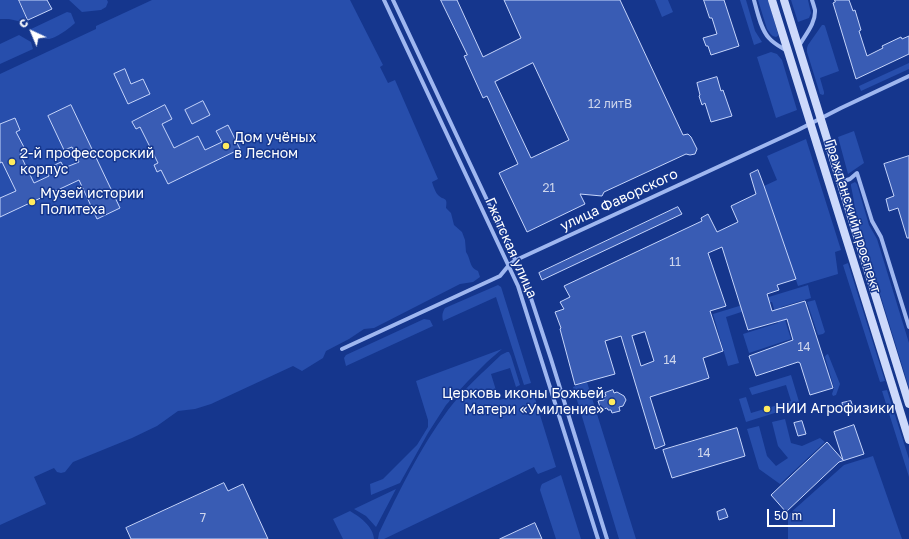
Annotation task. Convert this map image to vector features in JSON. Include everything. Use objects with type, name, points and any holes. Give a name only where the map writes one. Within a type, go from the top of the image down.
[{"type":"main road","name":"Гражданский проспект","points":[[772,0],[909,440]]},
{"type":"main road","name":"Гражданский проспект","points":[[784,0],[909,404]]},
{"type":"street","name":"Гжатская улица","points":[[384,0],[518,286],[598,539]]},
{"type":"street","name":"Гжатская улица","points":[[393,0],[526,283],[607,539]]},
{"type":"street","points":[[754,0],[764,31],[768,38],[775,44],[788,51]]},
{"type":"street","points":[[799,46],[812,24],[814,17],[815,9],[812,0]]},
{"type":"street","name":"улица Фаворского","points":[[342,349],[500,276],[509,265],[516,260],[767,145],[909,76]]},
{"type":"street","name":"Гражданский проспект","points":[[841,182],[850,179],[857,173],[872,221],[881,237],[909,328]]},
{"type":"shaded area","points":[[0,0],[18,0],[28,22],[0,19]]},
{"type":"shaded area","points":[[69,0],[107,0],[108,2],[106,7],[101,10],[82,12]]},
{"type":"shaded area","points":[[152,0],[350,0],[383,65],[380,67],[388,83],[395,80],[438,179],[432,182],[435,190],[440,197],[446,200],[446,208],[451,213],[454,225],[462,232],[465,240],[466,252],[473,268],[478,271],[480,277],[473,282],[460,284],[374,328],[364,329],[326,351],[323,358],[302,371],[293,366],[211,404],[195,409],[178,411],[157,426],[73,462],[65,472],[57,472],[54,468],[34,477],[46,504],[0,525],[0,74],[96,29],[96,26]]},
{"type":"shaded area","points":[[655,0],[668,0],[673,12],[662,17]]},
{"type":"shaded area","points":[[740,0],[746,0],[755,31],[762,42],[754,45]]},
{"type":"shaded area","points":[[758,0],[768,0],[778,36],[773,36],[767,29]]},
{"type":"shaded area","points":[[791,0],[808,0],[811,13],[809,18],[798,22]]},
{"type":"shaded area","points":[[67,12],[71,13],[75,23],[66,31],[54,38],[47,39],[29,30]]},
{"type":"shaded area","points":[[822,25],[825,26],[839,71],[820,78],[824,92],[823,95],[820,94],[807,52],[808,45]]},
{"type":"shaded area","points":[[19,35],[31,42],[33,49],[0,64],[0,44]]},
{"type":"shaded area","points":[[771,52],[777,54],[782,60],[797,110],[776,118],[757,57]]},
{"type":"shaded area","points":[[909,63],[909,69],[861,91],[859,86]]},
{"type":"shaded area","points":[[854,131],[864,163],[848,174],[838,137]]},
{"type":"shaded area","points":[[806,139],[841,250],[835,252],[838,274],[798,286],[764,186],[777,180],[767,156]]},
{"type":"shaded area","points":[[855,182],[857,184],[869,225],[877,239],[909,343],[909,388],[856,216],[851,186],[851,184]]},
{"type":"shaded area","points":[[848,263],[885,381],[880,382],[843,265]]},
{"type":"shaded area","points":[[498,285],[501,287],[531,383],[524,385],[496,297],[443,321],[442,314],[445,308]]},
{"type":"shaded area","points":[[808,285],[811,298],[781,307],[791,339],[749,353],[743,334],[778,323],[772,302],[726,317],[739,363],[728,366],[713,314]]},
{"type":"shaded area","points":[[815,300],[825,332],[818,335],[807,302]]},
{"type":"shaded area","points":[[424,319],[430,320],[433,326],[346,366],[344,358],[346,355]]},
{"type":"shaded area","points":[[502,349],[468,381],[446,405],[428,433],[400,483],[371,495],[370,484],[383,479],[417,445],[428,427],[428,420],[416,381]]},
{"type":"shaded area","points":[[509,352],[511,356],[520,385],[516,387],[510,368],[491,374],[499,400],[533,392],[556,467],[538,474],[534,467],[384,539],[378,539],[379,533],[402,486],[438,424],[466,389],[501,355]]},
{"type":"shaded area","points":[[828,354],[840,384],[836,395],[833,396],[832,394],[834,388],[825,357]]},
{"type":"shaded area","points":[[791,375],[800,405],[746,422],[739,399],[746,397],[751,413],[791,401],[786,385],[752,395],[749,388]]},
{"type":"shaded area","points":[[587,382],[636,539],[619,539],[573,387]]},
{"type":"shaded area","points":[[887,390],[909,459],[909,477],[882,391]]},
{"type":"shaded area","points":[[785,419],[791,443],[802,446],[820,438],[825,442],[780,484],[759,469],[747,429],[759,426],[767,456],[776,466],[788,458],[778,446],[772,422]]},
{"type":"shaded area","points":[[873,456],[902,539],[788,539],[788,515],[844,465]]},
{"type":"shaded area","points":[[561,475],[581,539],[556,539],[540,490],[542,484]]},
{"type":"shaded area","points":[[396,489],[376,527],[366,516],[354,509]]},
{"type":"shaded area","points":[[350,511],[369,526],[374,539],[343,539],[333,519]]},
{"type":"building","points":[[19,0],[47,0],[52,9],[28,20]]},
{"type":"building","points":[[441,0],[457,0],[483,57],[521,38],[504,0],[620,0],[683,135],[688,134],[691,137],[697,149],[695,154],[686,154],[604,192],[602,196],[580,194],[585,204],[527,232],[499,173],[518,164],[487,96],[483,98],[464,56],[467,55]],"holes":[[[533,63],[569,140],[531,158],[495,82]]]},
{"type":"building","points":[[704,0],[724,0],[739,46],[711,55],[703,38],[717,34]]},
{"type":"building","points":[[835,0],[849,0],[853,11],[855,10],[861,30],[859,31],[867,56],[883,48],[882,46],[901,37],[902,39],[909,36],[909,54],[856,79],[833,3]]},
{"type":"building","points":[[125,69],[131,84],[143,79],[150,94],[128,104],[114,74]]},
{"type":"building","points":[[717,77],[721,91],[723,90],[732,116],[711,122],[705,103],[702,105],[697,83]]},
{"type":"building","points":[[203,101],[210,115],[192,124],[185,110]]},
{"type":"building","name":"2-й профессорский корпус","points":[[71,105],[120,208],[97,219],[79,180],[0,217],[0,198],[16,191],[2,162],[0,163],[0,124],[15,118],[20,130],[16,132],[26,151],[20,154],[34,183],[49,176],[46,169],[61,162],[64,168],[79,162],[72,147],[64,150],[48,116]]},
{"type":"building","name":"Дом учёных в Лесном","points":[[165,105],[172,119],[162,124],[174,148],[198,136],[205,150],[222,142],[216,131],[228,125],[240,149],[168,184],[161,170],[157,172],[154,165],[158,163],[140,127],[136,129],[132,122]]},
{"type":"building","points":[[909,156],[909,238],[907,238],[898,208],[889,211],[886,199],[894,196],[884,164]]},
{"type":"building","points":[[758,170],[796,279],[777,285],[779,290],[767,294],[772,311],[805,301],[833,388],[810,395],[800,363],[798,362],[756,376],[749,356],[793,340],[787,319],[748,330],[722,247],[708,253],[726,306],[710,311],[723,351],[703,358],[709,378],[650,397],[665,445],[655,449],[621,336],[605,341],[615,374],[575,385],[560,329],[561,328],[555,312],[564,309],[560,302],[570,297],[564,286],[702,221],[701,218],[708,214],[717,232],[738,222],[731,206],[756,194],[750,174]],"holes":[[[645,332],[654,361],[641,366],[632,336]]]},
{"type":"building","points":[[678,207],[682,214],[542,280],[539,273]]},
{"type":"building","name":"Церковь иконы Божьей Матери «Умиление»","points":[[613,390],[614,393],[617,392],[624,396],[626,400],[623,406],[619,407],[620,411],[612,413],[611,410],[608,410],[607,408],[601,410],[598,401],[604,400],[603,397],[606,396],[605,393]]},
{"type":"building","points":[[851,401],[854,411],[845,413],[842,403]]},
{"type":"building","points":[[802,421],[806,434],[798,436],[794,423]]},
{"type":"building","points":[[854,425],[864,454],[839,462],[786,512],[771,495],[827,442],[843,460],[834,432]]},
{"type":"building","points":[[737,428],[745,456],[672,478],[663,450]]},
{"type":"building","points":[[224,483],[228,491],[243,484],[268,539],[131,539],[126,528]]},
{"type":"building","points":[[725,509],[728,517],[719,520],[717,512]]},
{"type":"building","points":[[535,523],[542,539],[500,539]]},
{"type":"place","name":"Дом учёных в Лесном","points":[[226,146]]},
{"type":"place","name":"2-й профессорский корпус","points":[[12,162]]},
{"type":"place","name":"Музей истории Политеха","points":[[32,202]]},
{"type":"place","name":"Церковь иконы Божьей Матери «Умиление»","points":[[612,402]]},
{"type":"place","name":"НИИ Агрофизики","points":[[767,409]]}]
